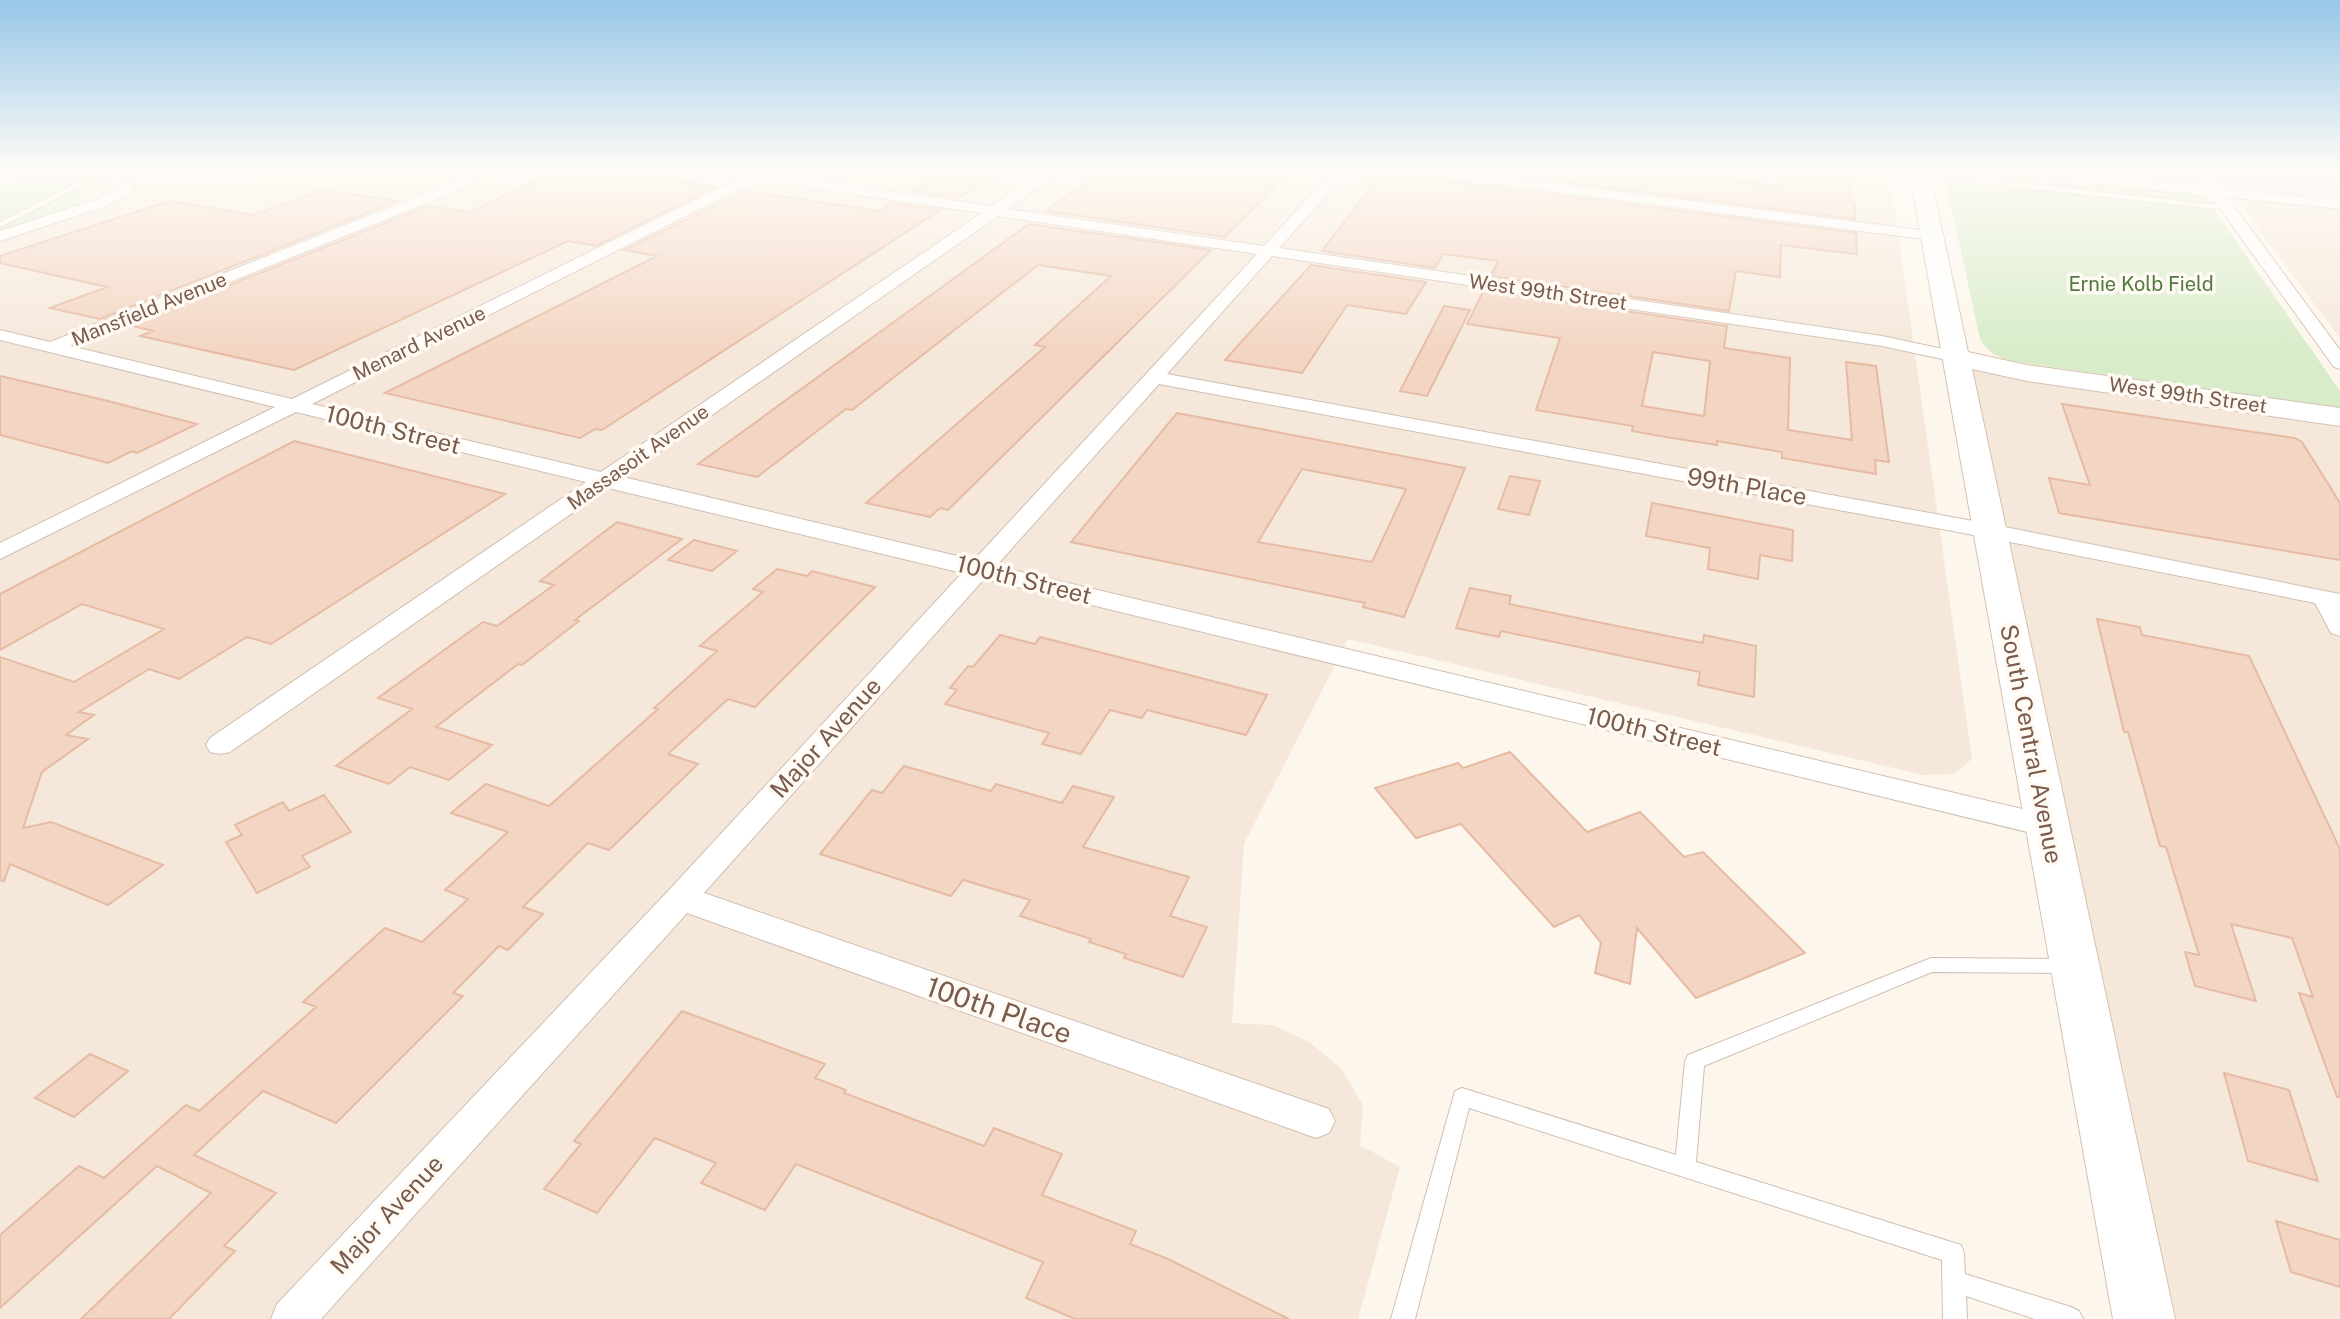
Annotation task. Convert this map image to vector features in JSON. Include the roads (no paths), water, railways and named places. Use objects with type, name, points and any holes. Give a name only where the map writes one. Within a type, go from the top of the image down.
[{"type":"street","name":"Mansfield Avenue","points":[[53,347],[345,231]]},
{"type":"street","name":"Menard Avenue","points":[[0,552],[645,231]]},
{"type":"street","name":"Massasoit Avenue","points":[[220,745],[967,231]]},
{"type":"street","name":"West 99th Street","points":[[1129,231],[1882,341],[2027,373],[2340,417]]},
{"type":"street","name":"Major Avenue","points":[[292,1319],[681,898],[1287,231]]},
{"type":"street","name":"Major Avenue","points":[[1896,231],[1932,235]]},
{"type":"street","name":"South Central Avenue","points":[[1931,231],[2144,1319]]},
{"type":"street","points":[[2244,231],[2340,363]]},
{"type":"street","name":"100th Street","points":[[0,335],[2048,826]]},
{"type":"street","name":"99th Place","points":[[1153,377],[1990,531],[2332,599]]},
{"type":"street","points":[[2332,599],[2340,628]]},
{"type":"street","name":"100th Place","points":[[681,898],[1316,1121]]},
{"type":"lane","points":[[1685,1168],[1695,1061],[1931,965],[2074,966]]},
{"type":"lane","points":[[1403,1319],[1462,1097],[1953,1253],[1955,1319]]},
{"type":"lane","points":[[1953,1281],[2071,1319]]},
{"type":"park label","name":"Ernie Kolb Field","points":[[2141,284]]}]
